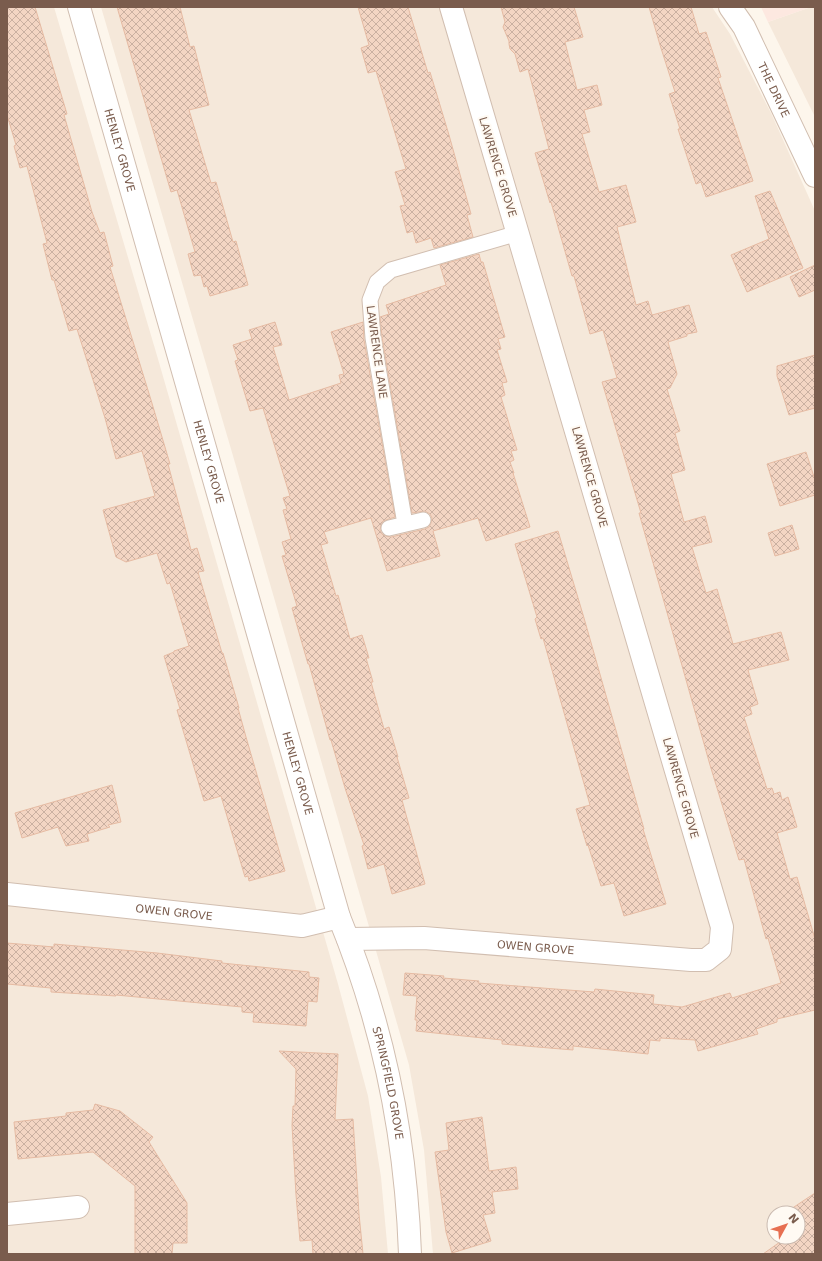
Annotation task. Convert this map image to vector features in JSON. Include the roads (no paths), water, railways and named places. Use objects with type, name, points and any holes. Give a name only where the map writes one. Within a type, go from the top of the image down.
[{"type":"street","name":"HENLEY GROVE","points":[[79,7],[339,918]]},
{"type":"street","name":"LAWRENCE GROVE","points":[[451,7],[722,927],[720,949]]},
{"type":"street","name":"THE DRIVE","points":[[730,7],[744,27],[815,176]]},
{"type":"street","name":"OWEN GROVE","points":[[7,894],[302,926],[339,918]]},
{"type":"street","name":"SPRINGFIELD GROVE","points":[[339,918],[362,976],[384,1055],[400,1138],[409,1219],[410,1254]]},
{"type":"street","name":"OWEN GROVE","points":[[348,939],[424,938],[691,960],[706,960],[720,949]]},
{"type":"street","points":[[7,1214],[78,1207]]},
{"type":"lane","name":"LAWRENCE LANE","points":[[405,524],[373,338],[370,300],[377,282],[390,270],[518,233]]},
{"type":"lane","points":[[389,528],[423,520]]}]
